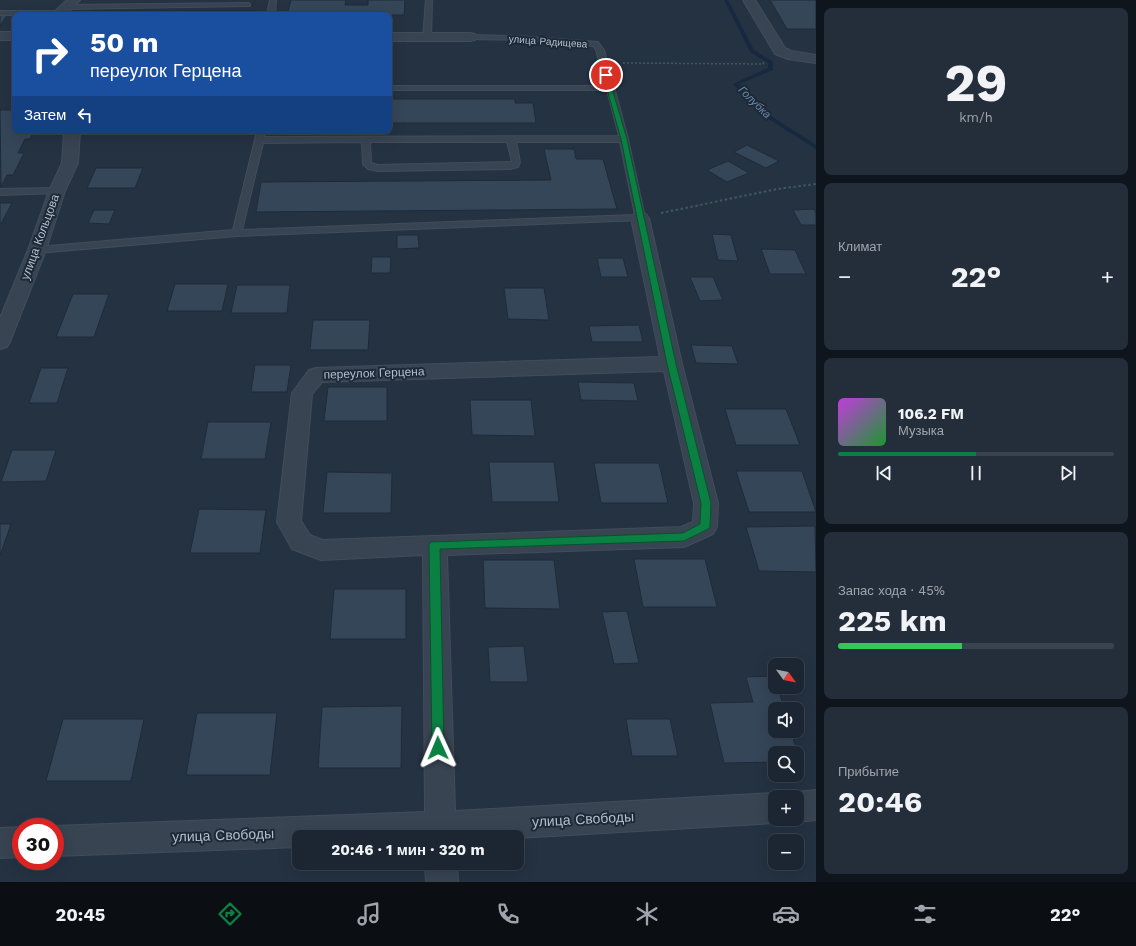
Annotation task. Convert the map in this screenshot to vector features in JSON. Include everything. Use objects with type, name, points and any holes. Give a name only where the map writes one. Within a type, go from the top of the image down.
[{"type":"street","points":[[749,0],[780,51],[788,55],[816,59]]},
{"type":"street","points":[[0,36],[12,36]]},
{"type":"street","name":"улица Радищева","points":[[392,37],[470,37]]},
{"type":"street","points":[[775,43],[796,43]]},
{"type":"street","name":"улица Кольцова","points":[[0,342],[37,250],[57,191],[70,163],[72,134]]},
{"type":"street","name":"переулок Герцена","points":[[640,218],[672,364],[706,503],[705,527],[684,537],[321,550],[301,542],[289,522],[302,393],[316,375],[338,373],[672,364]]},
{"type":"street","points":[[434,545],[440,830]]},
{"type":"street","points":[[804,807],[816,806]]},
{"type":"street","name":"улица Свободы","points":[[468,830],[768,809]]},
{"type":"street","name":"улица Свободы","points":[[64,841],[292,835]]},
{"type":"street","points":[[0,843],[12,842]]},
{"type":"street","points":[[441,870],[442,882]]},
{"type":"lane","points":[[271,12],[273,0]]},
{"type":"lane","points":[[427,38],[429,0]]},
{"type":"lane","points":[[16,12],[64,9],[248,6]]},
{"type":"lane","points":[[0,13],[12,12]]},
{"type":"lane","name":"улица Радищева","points":[[470,37],[585,42],[595,44],[600,50],[602,62]]},
{"type":"lane","points":[[37,250],[237,233],[640,218],[624,139],[602,62]]},
{"type":"lane","points":[[392,88],[609,88]]},
{"type":"lane","points":[[237,233],[260,135],[366,140],[624,139]]},
{"type":"lane","points":[[366,140],[367,164],[371,167],[378,168],[515,165],[516,162],[511,139]]},
{"type":"lane","points":[[0,192],[57,191]]},
{"type":"path","points":[[602,62],[763,64],[765,61]]},
{"type":"path","points":[[640,218],[777,189],[816,184]]},
{"type":"building","points":[[291,0],[346,0],[345,5],[368,5],[368,0],[405,0],[404,15],[392,15],[392,12],[288,12]]},
{"type":"building","points":[[770,0],[816,0],[816,29],[787,29]]},
{"type":"building","points":[[90,11],[258,11],[258,12],[89,12]]},
{"type":"building","points":[[0,14],[8,14],[0,26]]},
{"type":"building","points":[[392,99],[515,99],[515,103],[533,103],[536,123],[392,123]]},
{"type":"building","points":[[0,110],[12,110],[12,134],[32,134],[30,139],[25,139],[18,153],[24,153],[13,175],[7,175],[1,187]]},
{"type":"building","points":[[747,145],[779,161],[766,168],[734,152]]},
{"type":"building","points":[[544,149],[574,149],[576,159],[603,159],[617,209],[256,212],[261,182],[551,180]]},
{"type":"building","points":[[728,161],[749,173],[727,182],[707,170]]},
{"type":"building","points":[[96,168],[143,168],[135,188],[87,188]]},
{"type":"building","points":[[0,203],[12,203],[1,224],[0,224]]},
{"type":"building","points":[[814,209],[816,213],[816,225],[801,225],[793,210]]},
{"type":"building","points":[[94,210],[115,210],[109,224],[88,223]]},
{"type":"building","points":[[712,234],[731,235],[738,261],[718,260]]},
{"type":"building","points":[[397,235],[418,235],[419,248],[397,249]]},
{"type":"building","points":[[761,249],[795,250],[806,274],[770,274]]},
{"type":"building","points":[[372,257],[391,257],[390,273],[371,273]]},
{"type":"building","points":[[597,258],[623,258],[628,277],[601,277]]},
{"type":"building","points":[[690,277],[713,277],[723,300],[700,301]]},
{"type":"building","points":[[175,284],[228,284],[222,311],[167,311]]},
{"type":"building","points":[[237,285],[290,285],[287,313],[231,313]]},
{"type":"building","points":[[504,288],[544,288],[549,320],[508,319]]},
{"type":"building","points":[[73,294],[109,294],[94,337],[56,337]]},
{"type":"building","points":[[313,320],[370,320],[368,350],[310,350]]},
{"type":"building","points":[[639,325],[643,342],[592,342],[589,326]]},
{"type":"building","points":[[691,345],[732,346],[738,364],[696,363]]},
{"type":"building","points":[[255,365],[291,365],[287,392],[251,392]]},
{"type":"building","points":[[41,368],[68,368],[57,403],[29,403]]},
{"type":"building","points":[[578,382],[634,383],[638,401],[581,400]]},
{"type":"building","points":[[328,387],[387,387],[387,421],[324,421]]},
{"type":"building","points":[[470,400],[531,400],[535,436],[472,435]]},
{"type":"building","points":[[725,409],[786,409],[800,445],[736,445]]},
{"type":"building","points":[[208,422],[271,422],[265,459],[201,459]]},
{"type":"building","points":[[12,450],[56,450],[46,481],[1,482]]},
{"type":"building","points":[[489,462],[554,462],[559,502],[492,502]]},
{"type":"building","points":[[594,463],[659,463],[668,503],[601,503]]},
{"type":"building","points":[[736,471],[802,471],[816,512],[749,512]]},
{"type":"building","points":[[327,472],[392,473],[391,513],[323,513]]},
{"type":"building","points":[[199,509],[266,510],[260,553],[190,553]]},
{"type":"building","points":[[0,524],[11,524],[0,556]]},
{"type":"building","points":[[815,526],[816,572],[759,571],[746,527]]},
{"type":"building","points":[[634,559],[705,559],[717,607],[643,607]]},
{"type":"building","points":[[483,560],[554,560],[560,609],[485,608]]},
{"type":"building","points":[[334,589],[406,589],[406,639],[330,639]]},
{"type":"building","points":[[627,611],[639,663],[614,664],[602,612]]},
{"type":"building","points":[[524,646],[528,682],[490,682],[488,647]]},
{"type":"building","points":[[768,676],[768,694],[780,694],[782,702],[768,702],[768,738],[793,738],[795,746],[768,746],[768,762],[724,763],[710,703],[753,702],[746,677]]},
{"type":"building","points":[[402,706],[401,768],[318,768],[322,707]]},
{"type":"building","points":[[197,713],[277,713],[270,775],[186,775]]},
{"type":"building","points":[[63,719],[144,719],[131,781],[46,781]]},
{"type":"building","points":[[626,719],[670,719],[678,756],[632,756]]},
{"type":"waterway","name":"Голубка","points":[[726,0],[752,51],[770,62],[771,69],[736,84],[769,117],[816,147]]},
{"type":"route","points":[[438,748],[434,545],[684,537],[705,527],[706,503],[672,364],[624,139],[606,75]]}]
